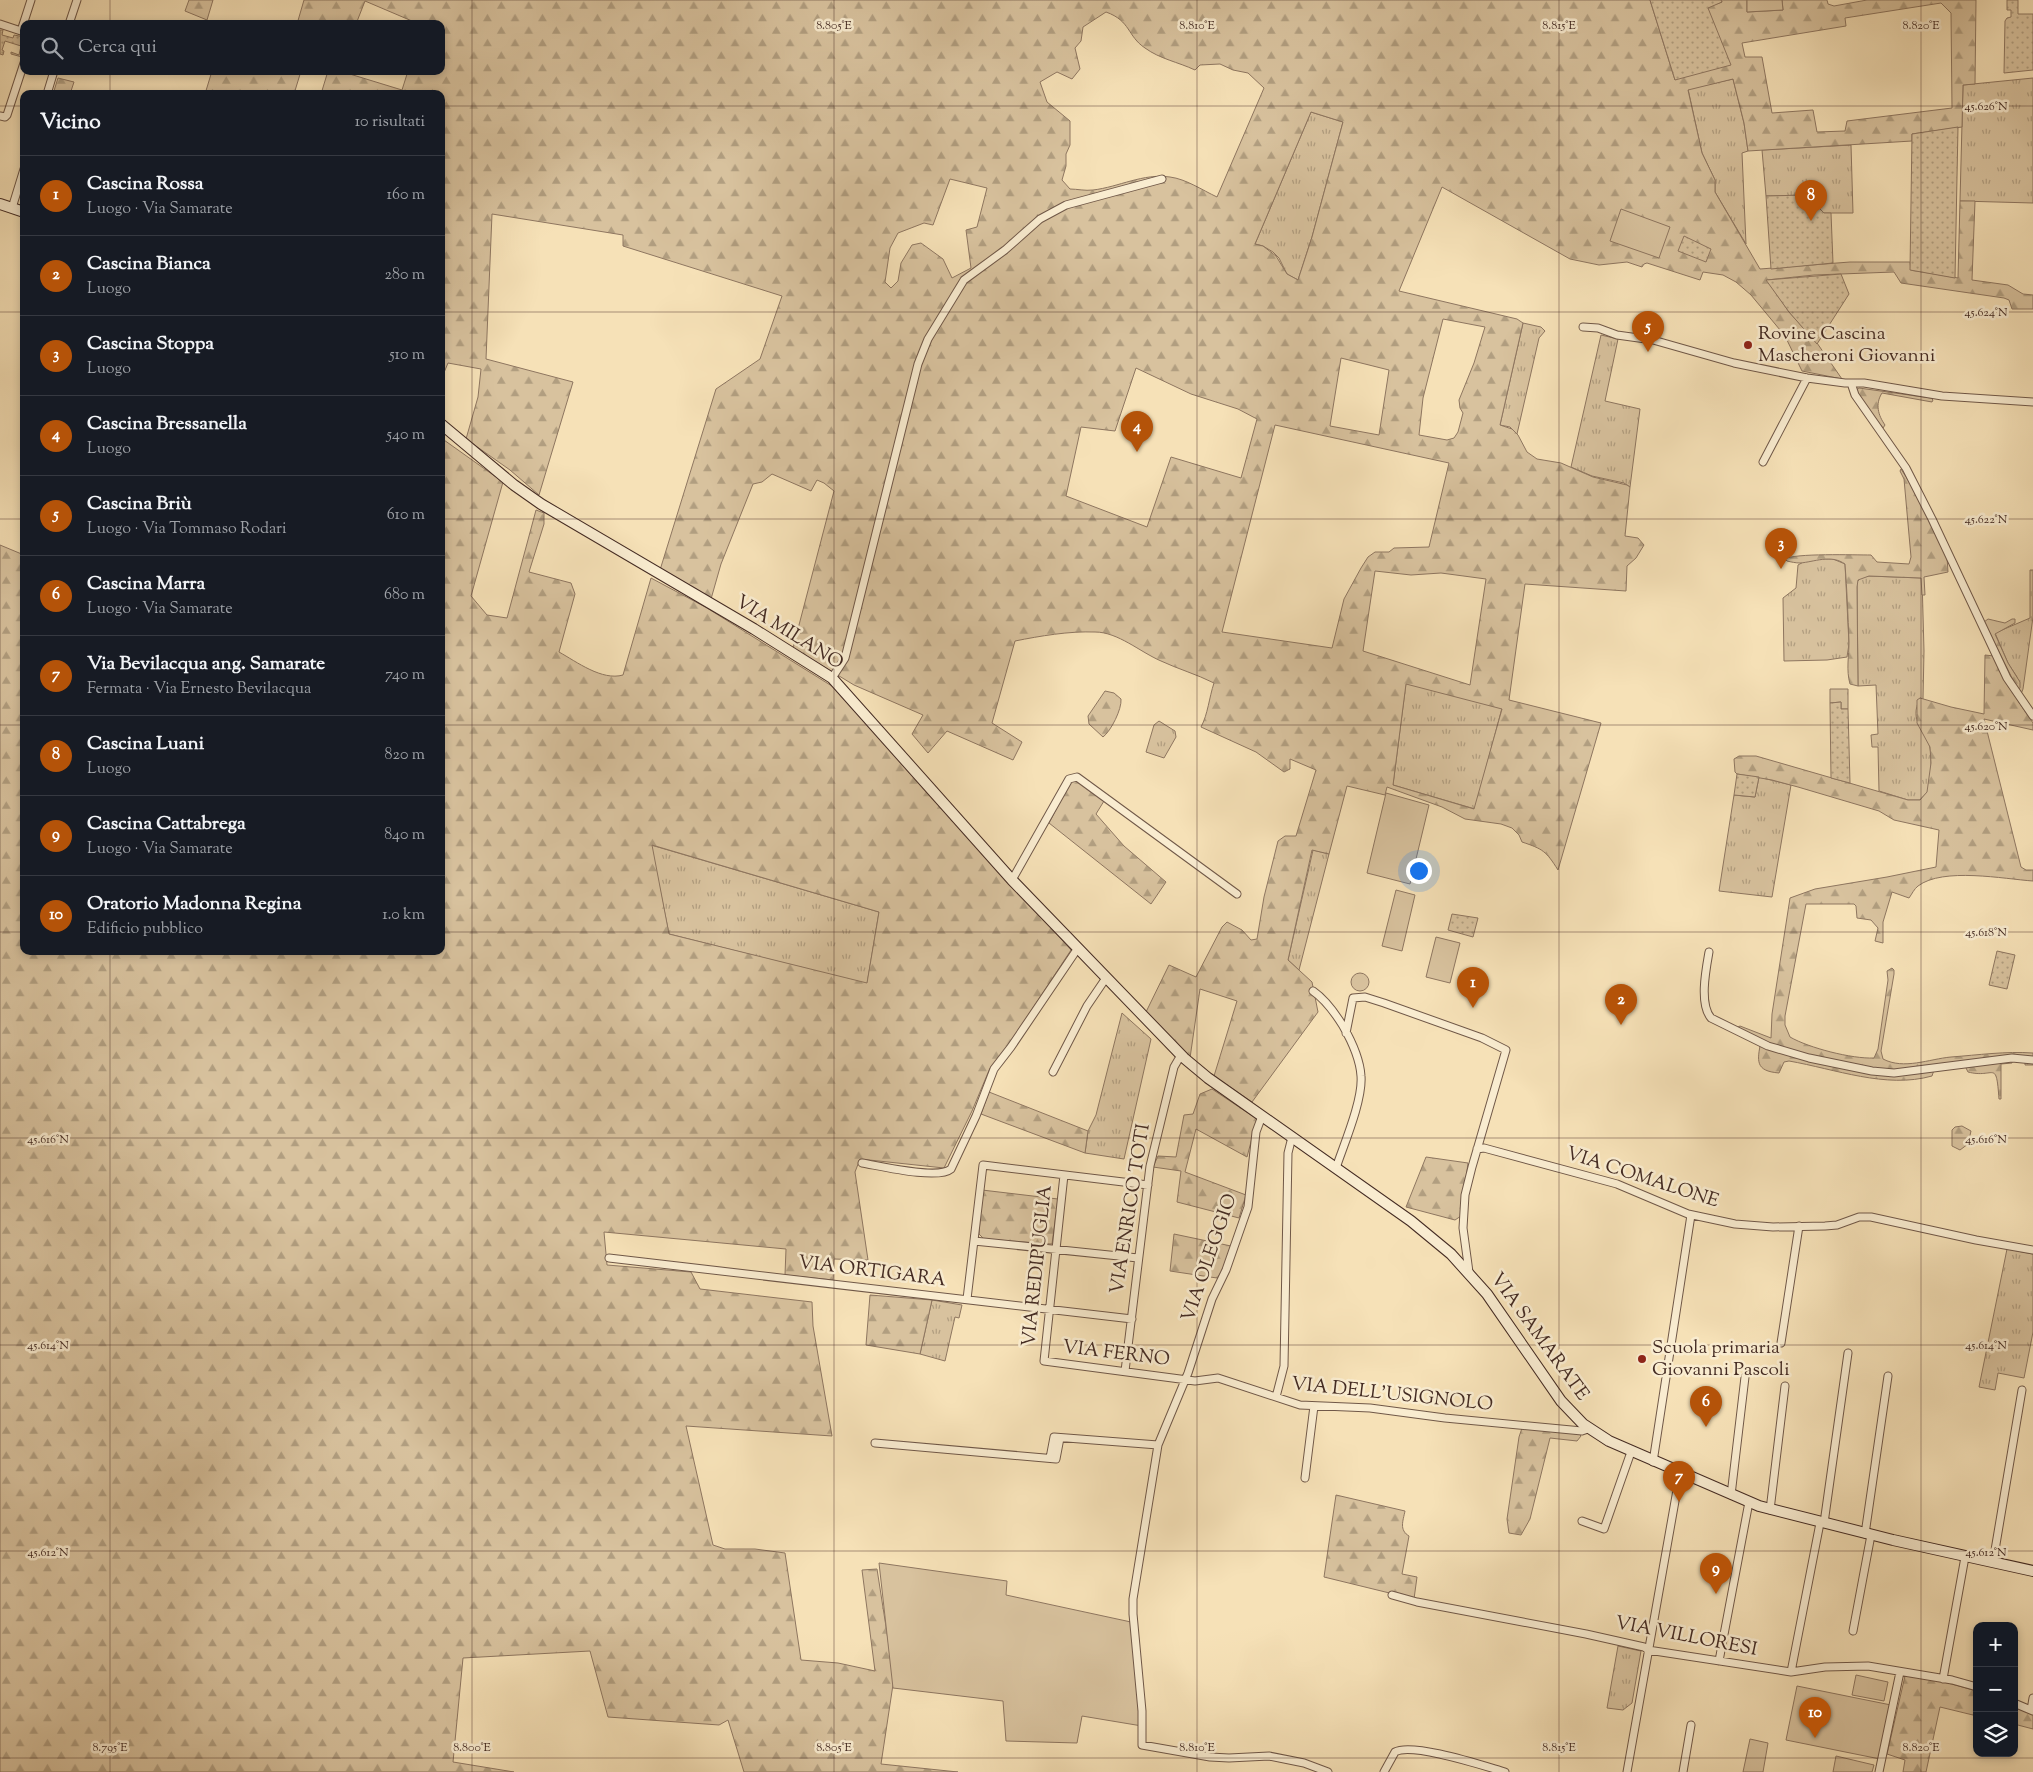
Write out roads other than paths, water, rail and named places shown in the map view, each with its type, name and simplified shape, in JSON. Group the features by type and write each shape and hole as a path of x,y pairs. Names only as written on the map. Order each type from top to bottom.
{"street":[{"path":"26,20 31,0"},
{"path":"70,20 77,0"},
{"path":"0,24 20,30"},
{"path":"0,116 4,117 7,115 20,74"},
{"path":"48,90 53,75"},
{"path":"832,678 845,658 918,364 928,340 964,280 1005,250 1040,219 1066,205 1162,179"},
{"path":"12,208 20,182"},
{"path":"0,204 20,211"},
{"path":"1583,327 1598,328 1617,335 1653,340 1734,363 1806,378 1864,383 1942,396 2033,402"},
{"path":"1763,462 1806,378"},
{"path":"1851,383 1855,396 1906,468 1954,564 2007,678 2033,716"},
{"name":"VIA MILANO","path":"445,427 528,495 601,541 754,629 832,678 1012,880 1191,1065"},
{"path":"1012,880 1069,778 1077,777 1236,894"},
{"path":"862,1163 930,1174 941,1174 950,1169 976,1116 994,1069 1078,948"},
{"path":"1708,952 1705,990 1706,1013 1711,1018 1768,1046 1851,1068 1894,1072 2012,1058 2033,1060"},
{"path":"1053,1072 1087,1006 1106,978"},
{"path":"1314,991 1329,1006 1346,1033 1359,1064 1361,1084 1358,1099 1336,1168"},
{"name":"VIA SAMARATE","path":"1346,1033 1353,998 1358,996 1482,1038 1504,1048 1507,1053 1469,1179 1463,1228 1469,1272"},
{"name":"VIA ENRICO TOTI","path":"1125,1371 1152,1154 1172,1072 1181,1055"},
{"name":"VIA SAMARATE","path":"1191,1065 1425,1232 1469,1272 1491,1300 1561,1401 1588,1429 1608,1442 1770,1510 2033,1571"},
{"name":"VIA OLEGGIO","path":"1184,1379 1188,1373 1212,1299 1226,1270 1248,1207 1254,1148 1258,1124 1262,1116"},
{"path":"1276,1397 1284,1366 1288,1153 1292,1137"},
{"name":"VIA COMALONE","path":"1477,1149 1484,1148 1617,1184 1691,1215 1752,1226 1837,1226 1859,1217 1871,1217 1976,1240 2033,1250"},
{"path":"967,1299 983,1166 1148,1185"},
{"name":"VIA REDIPUGLIA","path":"1044,1361 1048,1309 1064,1175"},
{"path":"1653,1462 1691,1215"},
{"path":"1781,1344 1799,1226"},
{"path":"974,1241 1138,1258"},
{"name":"VIA ORTIGARA","path":"609,1258 1132,1319"},
{"path":"1791,1672 1822,1523 1848,1354"},
{"name":"VIA FERNO","path":"1044,1361 1184,1379"},
{"path":"1853,1631 1868,1534 1888,1376"},
{"path":"1731,1495 1745,1377"},
{"name":"VIA DELL'USIGNOLO","path":"1184,1379 1198,1381 1218,1378 1297,1404 1370,1408 1446,1418 1579,1430 1588,1429"},
{"path":"1184,1379 1158,1445 1134,1598 1134,1622 1142,1711 1142,1745 1210,1757 1269,1756 1304,1763 1328,1772"},
{"path":"1770,1510 1785,1386"},
{"path":"1993,1562 2022,1390"},
{"path":"1305,1478 1314,1406"},
{"path":"875,1443 1050,1458 1056,1458 1060,1438 1158,1445"},
{"path":"1582,1521 1604,1529 1632,1452"},
{"path":"1627,1772 1680,1473"},
{"path":"1719,1661 1749,1502"},
{"path":"1943,1679 1965,1556"},
{"name":"VIA VILLORESI","path":"1392,1595 1417,1602 1586,1634 1648,1650 1791,1672 1861,1666 1943,1679 1973,1686"},
{"path":"1878,1772 1900,1672"},
{"path":"2018,1705 2032,1710 2033,1698"},
{"path":"1683,1772 1691,1725"},
{"path":"1384,1772 1395,1752 1406,1749 1427,1751 1505,1772"}],"place":[{"name":"Cascina Luani","path":"1811,221"},
{"name":"Rovine Cascina Mascheroni Giovanni","path":"1748,345"},
{"name":"Cascina Briù","path":"1648,352"},
{"name":"Cascina Bressanella","path":"1137,452"},
{"name":"Cascina Stoppa","path":"1781,569"},
{"name":"Cascina Rossa","path":"1473,1008"},
{"name":"Cascina Bianca","path":"1621,1025"},
{"name":"Scuola primaria Giovanni Pascoli","path":"1642,1359"},
{"name":"Cascina Marra","path":"1706,1427"},
{"name":"Via Bevilacqua ang. Samarate","path":"1679,1502"},
{"name":"Cascina Cattabrega","path":"1716,1594"},
{"name":"Oratorio Madonna Regina","path":"1815,1738"}]}
